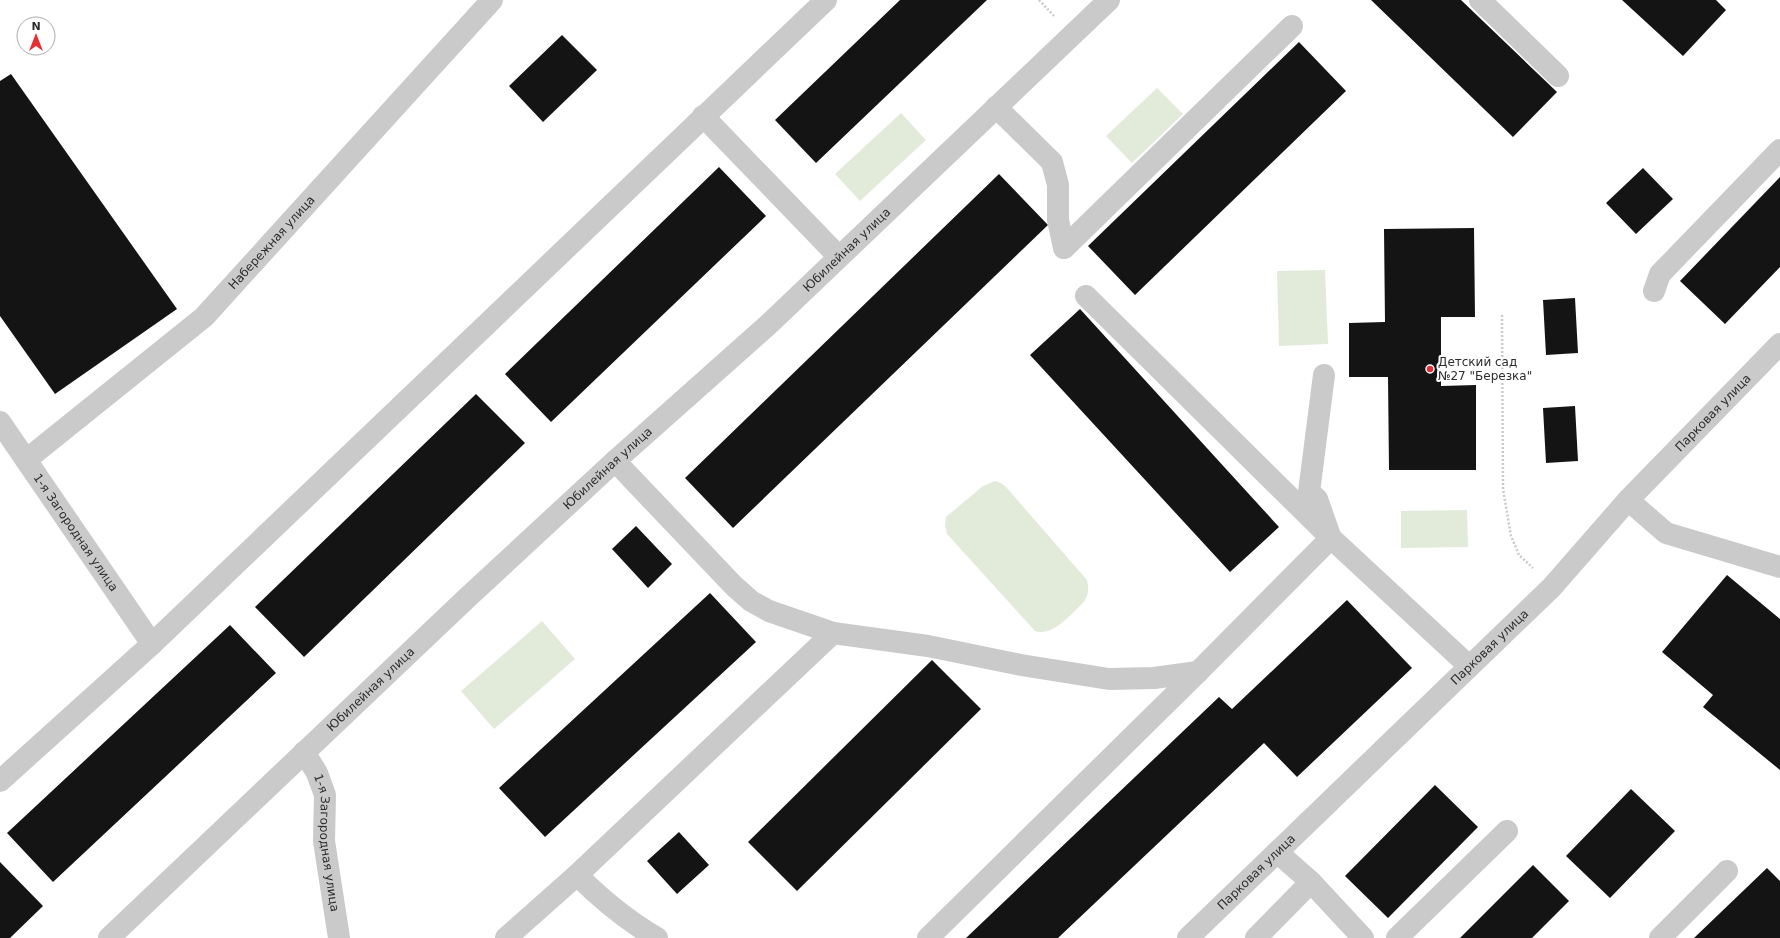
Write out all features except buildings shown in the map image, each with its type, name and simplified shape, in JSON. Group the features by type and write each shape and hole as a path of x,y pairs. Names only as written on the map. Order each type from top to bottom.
{"street":[{"name":"Набережная улица","path":"26,460 204,317 492,0"},
{"path":"0,781 152,644 826,0"},
{"name":"Юбилейная улица","path":"109,938 468,597 615,461 769,324 1109,0"},
{"path":"1480,0 1558,76"},
{"path":"996,107 1052,162 1058,185 1058,220 1064,248 1292,26"},
{"path":"704,116 839,257"},
{"path":"1654,291 1660,274 1780,150"},
{"path":"1086,296 1331,538 1469,666"},
{"name":"Парковая улица","path":"1188,938 1552,587 1628,500 1780,344"},
{"path":"1324,375 1310,492 1317,499 1331,538"},
{"name":"1-я Загородная улица","path":"0,422 152,644"},
{"path":"615,461 734,586 751,601 769,611 833,633 928,646 1021,665 1109,679 1154,678 1198,672"},
{"path":"1628,500 1666,533 1780,567"},
{"path":"928,938 1198,672 1331,538"},
{"path":"506,938 577,875 833,633"},
{"name":"1-я Загородная улица","path":"304,752 317,773 325,795 324,841 339,938"},
{"path":"1397,938 1507,831"},
{"path":"1277,852 1311,882 1363,938"},
{"path":"1660,938 1727,871"},
{"path":"577,875 604,902 636,926 657,938"},
{"path":"1256,938 1311,882"}],"path":[{"path":"1502,315 1503,489 1511,536 1519,555 1552,587"}],"green space":[{"path":"1157,88 1183,114 1132,163 1106,136"},
{"path":"901,113 926,140 860,201 835,174"},
{"path":"1325,270 1328,344 1279,346 1277,271"},
{"path":"995,481 1006,487 1087,580 1088,592 1083,603 1055,628 1048,631 1035,631 947,534 945,526 946,517 983,486"},
{"path":"1467,510 1468,547 1401,548 1401,511"},
{"path":"542,621 575,659 494,729 461,691"}],"place":[{"name":"Детский сад №27 \"Березка\"","path":"1430,369"}]}
